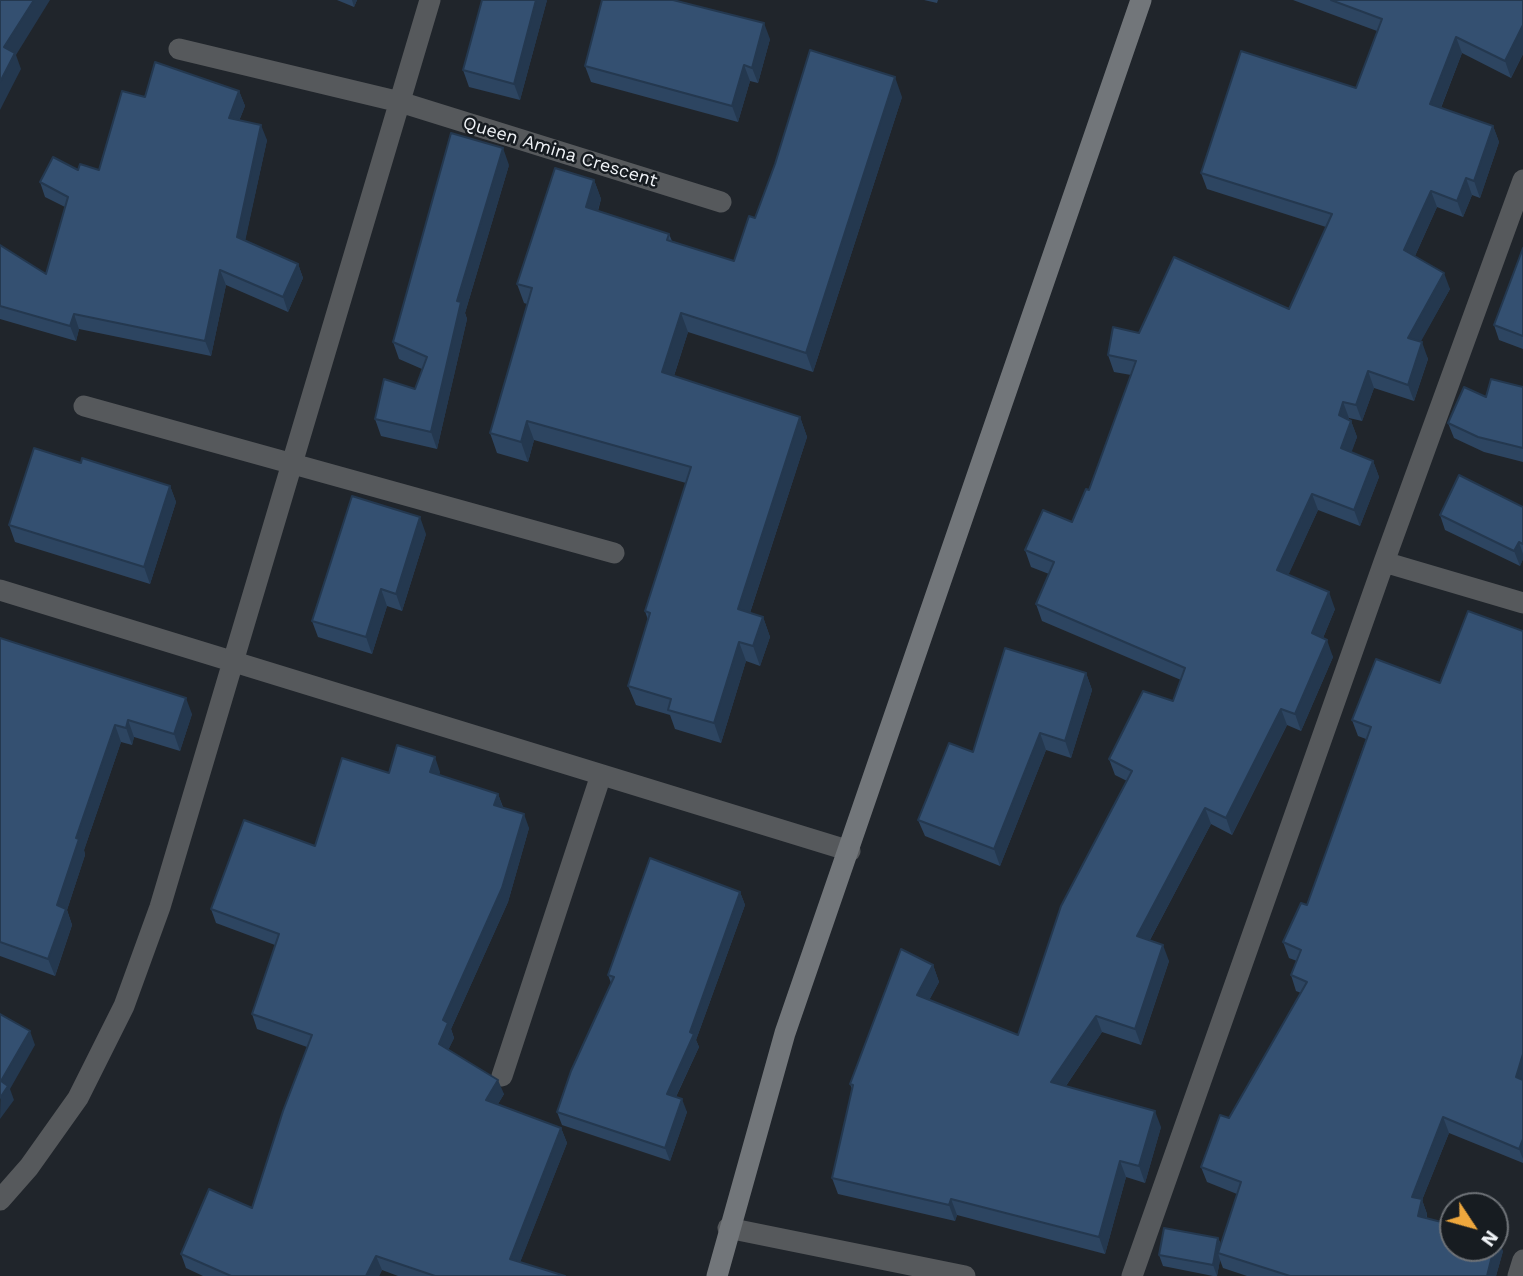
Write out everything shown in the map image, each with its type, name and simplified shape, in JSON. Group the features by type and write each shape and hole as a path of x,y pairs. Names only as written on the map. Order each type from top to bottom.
{"main road":[{"path":"717,1276 782,1041 850,851 1141,0"}],"street":[{"path":"0,1200 29,1167 78,1098 124,1006 160,907 430,0"},
{"name":"Queen Amina Crescent","path":"179,49 400,102 721,202"},
{"path":"1132,1276 1384,562 1523,180"},
{"path":"84,406 614,553"},
{"path":"1384,562 1523,603"},
{"path":"0,590 850,851"},
{"path":"502,1076 601,775"},
{"path":"729,1228 965,1276"},
{"path":"1518,1276 1523,1260"}],"building":[{"path":"0,0 34,0 4,47 15,53 0,82"},
{"path":"482,0 536,0 514,84 463,70"},
{"path":"602,0 673,0 764,23 752,68 744,65 732,106 585,66"},
{"path":"1331,0 1523,0 1523,25 1505,61 1456,37 1430,104 1493,126 1474,181 1466,178 1457,201 1431,191 1404,250 1444,273 1408,338 1422,342 1408,385 1368,371 1356,405 1343,402 1339,415 1351,421 1341,448 1373,461 1354,510 1312,494 1277,570 1329,592 1312,633 1327,640 1295,714 1281,709 1226,818 1205,808 1137,936 1163,945 1135,1029 1096,1016 1051,1082 1155,1111 1139,1166 1120,1161 1099,1237 951,1199 949,1205 832,1178 853,1085 850,1084 901,949 933,965 917,995 1018,1035 1061,906 1132,771 1109,759 1143,691 1173,701 1185,668 1036,604 1054,562 1025,550 1043,510 1072,522 1086,489 1089,490 1136,361 1108,355 1113,327 1139,333 1174,257 1289,309 1332,214 1201,173 1241,51 1356,88 1382,19"},
{"path":"810,50 895,77 806,353 681,313 662,372 800,417 738,609 763,617 753,646 739,642 714,723 668,710 671,699 628,686 650,613 645,611 691,467 527,421 521,442 490,433 532,288 517,284 555,168 594,180 586,207 669,234 667,240 734,261 749,216 755,218 775,164"},
{"path":"155,62 239,91 229,118 261,125 237,237 298,264 283,297 220,270 205,341 74,314 70,326 0,306 0,245 46,274 68,197 40,182 53,157 78,170 80,164 99,170 122,91 145,97"},
{"path":"451,133 503,148 457,301 461,302 431,432 375,419 384,379 415,389 427,357 393,342"},
{"path":"1523,248 1523,336 1494,325"},
{"path":"1491,379 1523,387 1523,448 1478,437 1448,423 1464,387 1486,397"},
{"path":"34,448 81,463 82,458 170,486 144,567 9,525"},
{"path":"1459,475 1523,507 1523,544 1519,542 1514,551 1440,515"},
{"path":"352,496 420,517 396,594 381,589 366,637 312,621"},
{"path":"1468,611 1523,631 1523,1054 1516,1077 1523,1080 1523,1139 1519,1149 1443,1117 1412,1197 1422,1199 1418,1216 1439,1221 1439,1262 1490,1262 1487,1276 1290,1276 1218,1253 1241,1182 1201,1167 1220,1115 1229,1118 1307,982 1291,975 1301,950 1283,942 1301,903 1307,905 1371,727 1352,720 1376,659 1440,683"},
{"path":"0,638 186,698 174,734 128,720 126,728 115,725 76,838 79,839 57,905 66,909 48,959 0,942"},
{"path":"1005,648 1086,673 1065,741 1040,733 994,849 918,820 949,743 973,752"},
{"path":"397,745 435,757 430,772 498,794 494,805 524,814 502,888 443,1020 448,1023 439,1044 498,1080 486,1100 561,1128 510,1259 565,1276 435,1276 376,1256 366,1276 231,1276 181,1254 209,1189 252,1208 283,1111 312,1035 252,1014 279,934 211,909 244,820 315,846 342,758 389,773"},
{"path":"650,858 740,892 690,1032 694,1034 667,1094 682,1099 665,1148 557,1112 571,1071 614,977 608,975"},
{"path":"0,1014 30,1031 1,1081 8,1086 0,1098"},
{"path":"1164,1228 1218,1238 1213,1265 1159,1255"}]}
